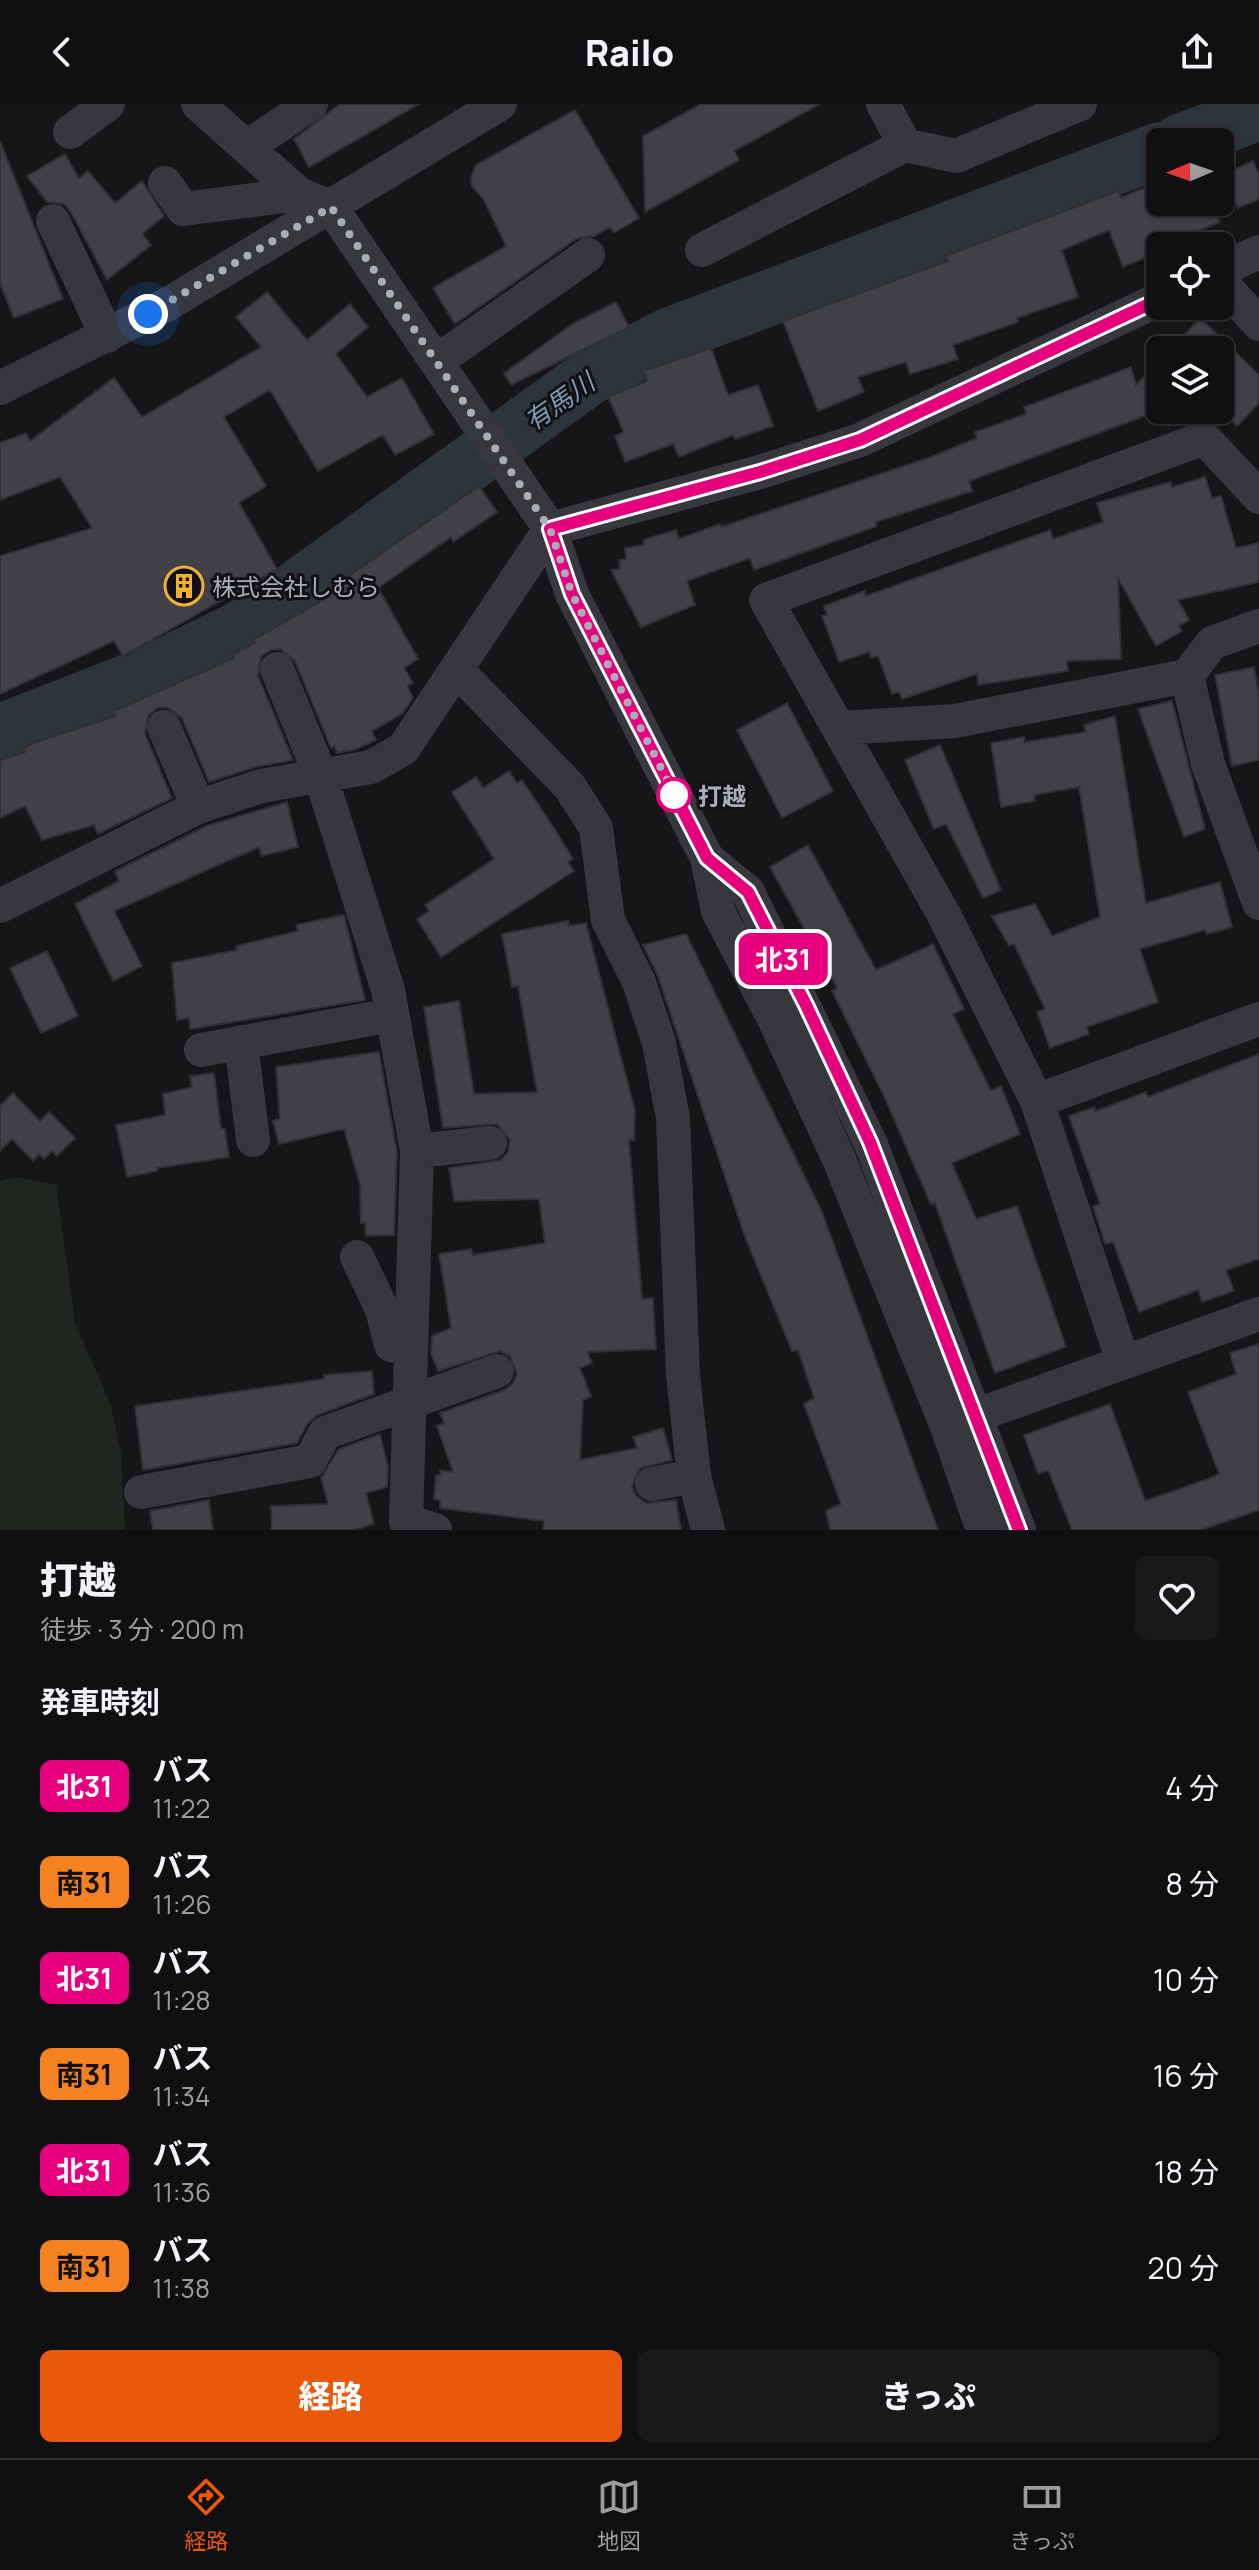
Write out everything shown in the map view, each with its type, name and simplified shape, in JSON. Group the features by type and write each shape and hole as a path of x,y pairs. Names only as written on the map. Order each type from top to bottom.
{"street":[{"path":"70,132 108,104"},
{"path":"198,104 299,194 331,207 550,529 572,594 707,858 718,911 775,1021 962,1421 1019,1530"},
{"path":"247,147 311,104"},
{"path":"0,388 107,336 331,207 500,104"},
{"path":"883,104 905,145"},
{"path":"702,250 905,145 956,156 1080,104"},
{"path":"165,183 183,209 299,194"},
{"path":"53,221 107,336"},
{"path":"1234,264 1259,252"},
{"path":"437,361 588,255"},
{"path":"1234,296 1259,324"},
{"path":"0,906 198,807 261,786 371,767 403,749 550,529 760,472 860,440 1146,306"},
{"path":"1123,1362 1037,1101 944,915 766,600 1204,438 1259,497"},
{"path":"839,728 955,721 1187,676 1212,643 1259,626"},
{"path":"277,669 320,774 388,990 417,1151 409,1402 415,1527"},
{"path":"458,671 570,787 596,828 608,920 639,982 659,1043 673,1118 683,1375 694,1476 708,1530"},
{"path":"1187,676 1208,764 1259,903"},
{"path":"164,727 198,807"},
{"path":"201,1050 392,1015"},
{"path":"1037,1101 1259,1019"},
{"path":"241,1042 253,1140"},
{"path":"417,1151 490,1143"},
{"path":"357,1257 382,1309 391,1345 411,1349"},
{"path":"962,1421 1259,1314"},
{"path":"141,1492 310,1461 325,1433 497,1371"},
{"path":"962,1421 983,1530"},
{"path":"652,1484 694,1476"}],"shaded area":[{"path":"16,1177 56,1185 75,1323 111,1406 121,1455 125,1530 0,1530 0,1181"}],"building":[{"path":"340,104 419,104 309,167 294,139"},
{"path":"701,104 820,104 734,151 739,160 645,212 643,136"},
{"path":"575,110 639,218 614,233 610,227 594,236 576,239 455,324 433,288 506,246 484,200 472,186 471,177 476,165"},
{"path":"0,141 63,299 14,318 0,284"},
{"path":"65,154 79,179 88,171 115,203 142,181 164,216 142,234 151,245 107,280 71,212 64,204 47,202 27,176"},
{"path":"1253,161 1259,175 1259,199 1238,208 1234,198 1234,170"},
{"path":"1146,187 1146,216 1217,216 1220,222 1195,232 1146,232 1146,258 1123,267 1109,230 1062,250 1078,297 953,345 958,359 910,374 906,362 858,377 864,392 818,411 783,321 948,261 945,256 1118,191 1121,198"},
{"path":"267,292 307,340 350,304 368,327 336,354 367,397 402,378 434,434 395,455 383,435 318,471 270,390 224,417 266,486 239,503 277,569 123,656 114,641 0,694 0,556 92,528 60,477 0,500 0,443 26,433 30,441 114,378 142,417 261,347 236,317"},
{"path":"616,302 629,327 511,385 504,373 574,323"},
{"path":"1198,320 1202,320 1219,336 1183,336"},
{"path":"711,348 728,395 758,385 773,426 735,439 733,435 679,457 673,444 625,462 615,436 624,432 608,397 647,381 643,371"},
{"path":"1234,351 1259,375 1259,403 1237,426 1234,423"},
{"path":"1131,367 1136,385 1146,375 1146,415 969,481 972,491 876,522 877,526 754,570 750,558 687,581 695,605 641,627 611,570 620,569 619,560 626,559 625,548 644,545 643,540 676,530 679,539 720,524 721,527 931,457 977,438 975,432 1026,414 1024,407"},
{"path":"1205,477 1212,498 1221,496 1236,548 1259,543 1259,582 1178,600 1189,620 1179,626 1182,631 1156,646 1118,578 1121,659 1067,661 1068,671 978,685 977,674 902,699 899,692 892,694 878,656 871,658 869,652 839,662 822,616 827,615 824,606 864,591 866,596 1050,530 1053,539 1103,522 1097,503 1170,482 1172,487"},
{"path":"479,486 497,512 453,542 451,537 378,588 418,659 404,668 413,683 407,686 413,698 402,714 372,731 376,740 337,753 334,746 331,748 295,661 280,649 270,650 261,657 258,676 293,760 255,767 209,782 182,718 167,707 157,708 148,716 145,734 172,798 98,834 94,825 42,840 25,806 0,818 0,760 25,752 24,747 45,739 116,716 114,711 234,658 232,655 255,643 253,640 323,600 321,595"},
{"path":"1254,667 1259,696 1259,760 1232,766 1215,675"},
{"path":"1172,701 1205,829 1184,837 1138,709"},
{"path":"787,703 833,791 782,818 737,730"},
{"path":"1115,716 1146,903 1220,882 1232,927 1207,934 1205,930 1140,949 1158,1002 1087,1027 1089,1034 1050,1048 1037,1012 1045,1009 1014,944 1009,946 992,916 1035,904 1052,936 1100,917 1079,787 1034,795 1035,801 1001,807 991,743 1024,737 1025,742 1086,732 1084,725"},
{"path":"940,745 1001,890 983,898 946,824 934,829 905,760"},
{"path":"509,771 517,783 522,780 554,828 573,859 568,862 574,871 441,957 417,919 429,911 425,905 494,859 452,792 476,777 483,788"},
{"path":"287,802 298,847 261,856 259,847 114,911 142,966 113,981 75,904 119,881 115,871 206,826"},
{"path":"808,845 876,970 933,944 964,1009 953,1014 991,1091 1001,1086 1020,1134 952,1163 976,1219 1017,1206 1066,1347 995,1373 935,1203 931,1205 884,1096 832,991 837,988 770,867"},
{"path":"344,915 365,1000 190,1029 189,1018 177,1020 172,963 237,950 236,946 298,931 296,925"},
{"path":"568,921 569,926 586,923 635,1111 634,1140 629,1140 642,1299 653,1298 656,1349 588,1352 592,1363 580,1368 591,1396 583,1400 580,1460 637,1448 633,1437 663,1428 672,1460 640,1468 632,1487 636,1496 646,1503 676,1500 681,1530 543,1530 544,1521 440,1508 440,1500 434,1499 436,1475 441,1475 440,1470 453,1472 437,1426 444,1423 440,1413 504,1390 513,1383 517,1374 510,1356 500,1351 438,1371 431,1353 432,1336 451,1328 439,1254 471,1249 473,1255 545,1243 539,1199 454,1201 449,1168 501,1160 508,1152 510,1140 497,1124 443,1128 424,1007 459,1001 474,1094 537,1092 518,986 512,987 502,934"},
{"path":"686,934 822,1212 938,1530 830,1530 826,1511 841,1504 804,1404 814,1398 798,1350 792,1351 745,1237 658,976 643,945"},
{"path":"47,951 78,1016 41,1033 10,968"},
{"path":"379,1052 397,1152 394,1235 366,1236 365,1223 361,1223 360,1184 344,1129 279,1144 273,1121 280,1119 276,1067"},
{"path":"1259,1054 1259,1259 1226,1270 1234,1291 1202,1302 1198,1290 1139,1312 1113,1242 1105,1244 1093,1206 1100,1204 1069,1116 1094,1107 1096,1111 1146,1092 1148,1097"},
{"path":"214,1073 221,1129 225,1129 229,1157 157,1168 157,1171 127,1177 116,1125 165,1115 163,1094 192,1087 190,1076"},
{"path":"13,1093 40,1121 49,1112 75,1138 57,1156 52,1151 44,1159 39,1154 33,1161 12,1139 0,1151 0,1106"},
{"path":"1259,1344 1259,1510 1201,1530 1072,1530 1048,1470 1038,1474 1024,1435 1110,1404 1145,1501 1208,1479 1219,1474 1188,1392 1236,1374 1230,1353"},
{"path":"372,1371 374,1394 317,1415 307,1424 297,1443 143,1470 135,1406 324,1379 324,1375"},
{"path":"380,1434 388,1467 387,1487 366,1493 374,1524 353,1530 272,1530 271,1506 328,1504 321,1478 339,1449"},
{"path":"209,1500 213,1530 153,1530 150,1511"}],"waterway":[{"name":"有馬川","path":"1217,128 1259,112"},
{"name":"有馬川","path":"0,732 146,675 240,629 588,378 668,336 1146,155"}],"bus line":[{"name":"北31","path":"1019,1530 870,1142 806,1005 748,892 707,858 572,594 550,529 760,472 860,440 1146,306"}],"place":[{"name":"株式会社しむら","path":"184,586"},
{"name":"打越","path":"674,795"}],"route":[{"path":"148,314 331,207 550,529 572,594 681,807 674,795"}]}
